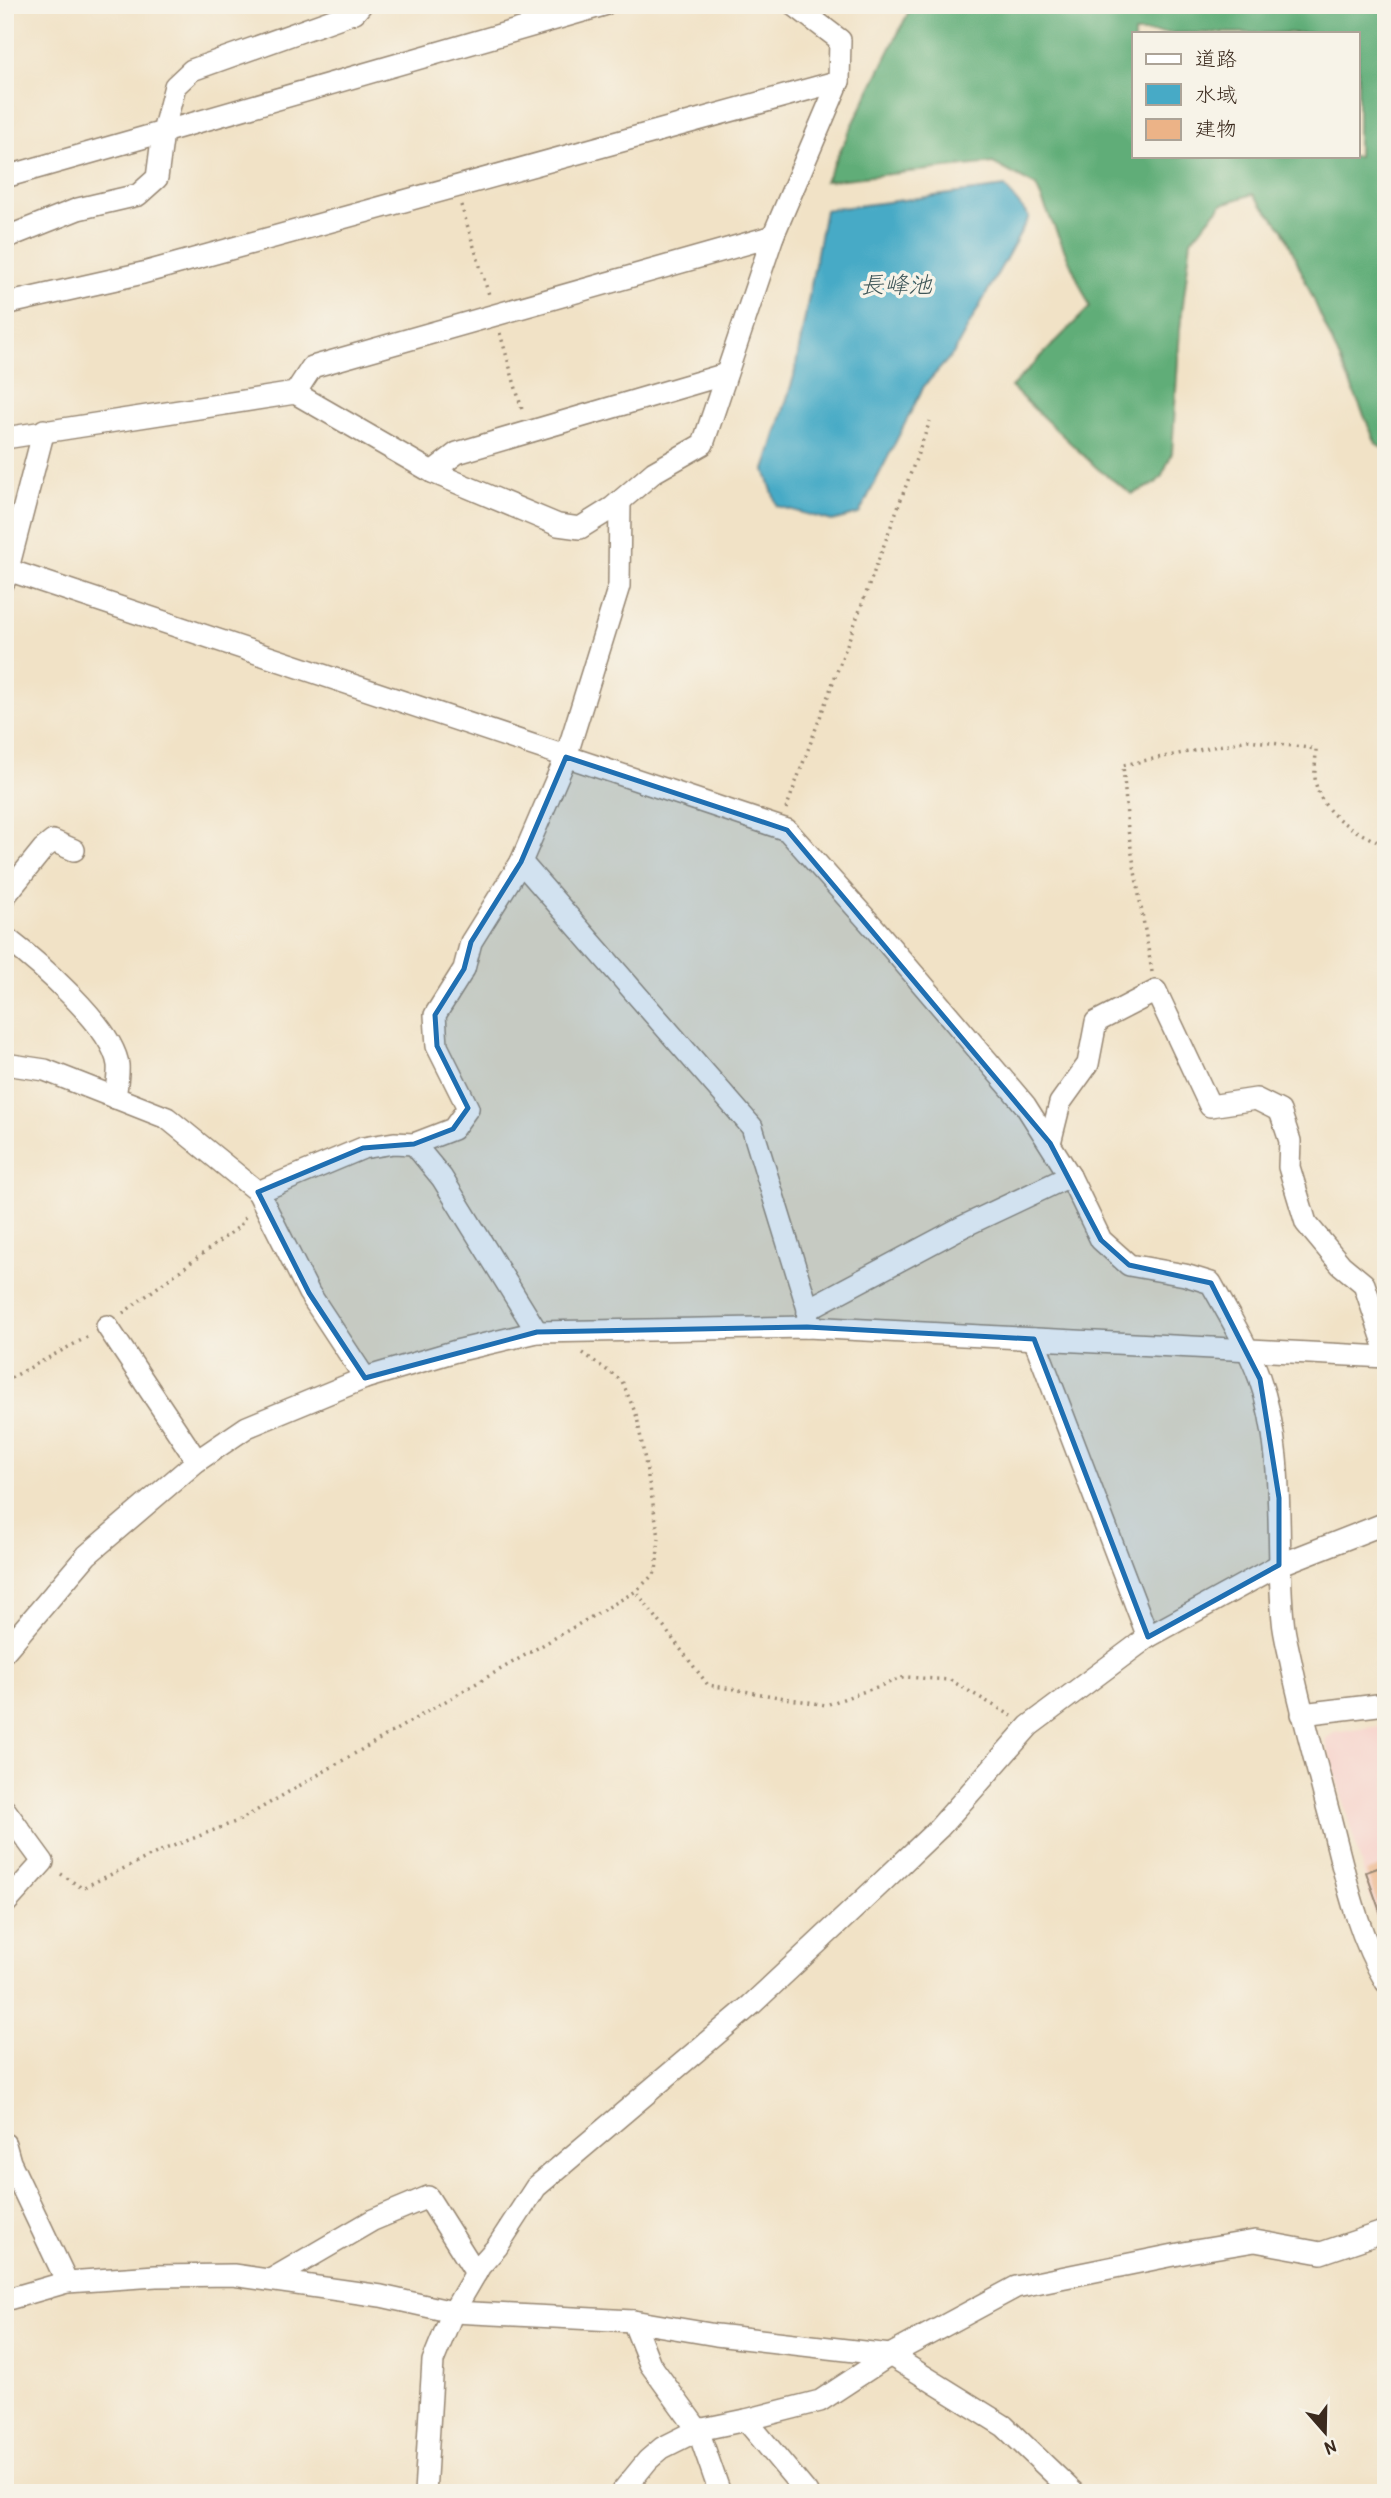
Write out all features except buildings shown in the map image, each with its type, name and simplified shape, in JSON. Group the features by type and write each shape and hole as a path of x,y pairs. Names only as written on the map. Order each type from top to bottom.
{"street":[{"path":"5,238 78,209 138,195 157,178 163,132 175,86 192,70 355,12 361,5"},
{"path":"5,177 604,5"},
{"path":"5,438 295,393 432,472 558,525 580,528 620,502 654,472 703,444 773,236 839,81 840,40 794,5"},
{"path":"5,304 143,273 839,81"},
{"path":"295,393 312,367 773,236"},
{"path":"432,472 457,453 726,374"},
{"path":"44,430 7,575 787,830 1025,1105 1070,1176 1101,1240 1129,1265 1185,1275 1211,1283 1260,1379 1271,1423 1279,1498 1279,1565 1283,1623 1302,1714 1350,1893 1376,1966 1386,1982"},
{"path":"258,1192 363,1148 394,1143 414,1144 453,1129 468,1108 437,1046 435,1015 464,970 471,942 521,862 566,757 619,586 620,502"},
{"path":"5,895 43,849 53,841 74,850"},
{"path":"521,862 752,1126 808,1318"},
{"path":"5,937 40,964 109,1042 118,1065 115,1098"},
{"path":"1050,1143 1060,1103 1088,1064 1096,1021 1156,991 1210,1106 1256,1100 1280,1111 1290,1141 1289,1167 1306,1223 1341,1265 1364,1284 1386,1349"},
{"path":"5,1064 45,1070 167,1118 258,1192 309,1293 365,1378"},
{"path":"414,1144 442,1178 537,1332"},
{"path":"808,1318 962,1227 1070,1176"},
{"path":"5,1651 88,1555 197,1461 247,1427 365,1378 456,1351 537,1332 808,1318 1034,1339 1386,1357"},
{"path":"107,1326 197,1461"},
{"path":"1034,1339 1148,1637"},
{"path":"425,2493 433,2361 453,2312 475,2273 497,2247 536,2187 751,2005 939,1828 1029,1726 1148,1637 1279,1565 1386,1523"},
{"path":"1302,1714 1386,1704"},
{"path":"5,1810 43,1862 5,1904"},
{"path":"5,2144 10,2162 67,2282"},
{"path":"272,2279 373,2220 428,2197 475,2273"},
{"path":"621,2493 648,2460 662,2448 698,2430 820,2400 890,2355 1016,2287 1255,2241 1321,2253 1386,2231"},
{"path":"5,2300 67,2282 195,2274 233,2275 381,2296 453,2312 632,2321 716,2335 890,2355 1004,2426 1074,2493"},
{"path":"632,2321 650,2364 698,2430 720,2493"},
{"path":"746,2420 807,2493"}],"path":[{"path":"456,187 528,432"},
{"path":"780,828 930,421"},
{"path":"1156,991 1128,830 1123,765 1248,740 1316,749 1316,787 1331,813 1355,831 1386,846"},
{"path":"5,1381 107,1326 240,1226 258,1192"},
{"path":"43,1862 82,1888 163,1850 240,1820 636,1591 656,1572 659,1537 637,1417 622,1381 560,1332"},
{"path":"636,1591 708,1685 827,1704 905,1677 950,1680 1029,1726"}],"highlighted area":[{"path":"566,757 787,830 1050,1143 1101,1240 1129,1265 1211,1283 1260,1379 1279,1498 1279,1565 1148,1637 1034,1339 807,1327 537,1332 365,1378 309,1293 258,1192 363,1148 414,1144 453,1129 468,1108 437,1046 435,1015 464,969 471,942 521,862"}],"shaded area":[{"path":"1386,1725 1386,1951 1325,1739 1334,1733"}],"green space":[{"path":"912,5 1386,5 1386,451 1376,443 1283,229 1253,194 1222,204 1191,240 1180,329 1172,453 1162,476 1155,484 1132,494 1098,469 1011,387 1090,307 1036,186 993,163 825,181"}],"water":[{"name":"長峰池","path":"1005,187 1029,217 953,354 924,386 859,514 832,521 777,506 765,470 794,376 825,210"}]}
